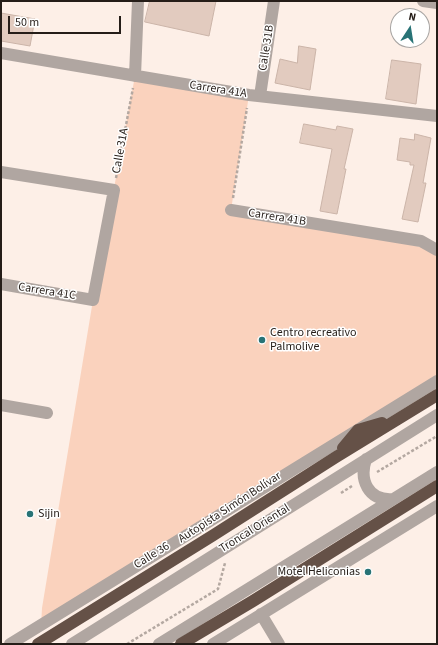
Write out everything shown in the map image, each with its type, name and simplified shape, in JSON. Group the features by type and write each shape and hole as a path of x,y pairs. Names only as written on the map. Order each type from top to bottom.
{"highway":[{"name":"Autopista Simón Bolívar","path":"38,644 206,541 336,457 437,395"},
{"path":"336,457 358,430 397,419"},
{"path":"181,644 253,601 437,486"}],"street":[{"path":"135,76 138,1"},
{"name":"Calle 31B","path":"254,95 274,1"},
{"path":"423,1 437,3"},
{"name":"Carrera 41A","path":"1,53 254,95 437,116"},
{"path":"1,172 114,190"},
{"name":"Calle 31A","path":"93,300 114,190"},
{"name":"Carrera 41B","path":"231,210 421,241 437,250"},
{"name":"Carrera 41C","path":"1,284 93,300"},
{"name":"Calle 36","path":"10,644 437,381"},
{"path":"1,405 47,413"},
{"name":"Troncal Oriental","path":"72,644 437,415"},
{"path":"366,459 364,467 364,480 368,488 374,494 382,498 393,499"},
{"path":"159,644 437,472"},
{"path":"213,644 437,506"},
{"path":"261,614 279,644"}],"path":[{"name":"Calle 31A","path":"114,190 135,76"},
{"name":"Carrera 41B","path":"231,210 254,95"},
{"path":"336,496 437,436"},
{"path":"127,644 218,590 226,559"}],"shaded area":[{"name":"Centro recreativo Palmolive","path":"135,76 249,95 231,210 437,250 437,381 41,626 42,608 93,300"}],"building":[{"path":"150,1 216,1 209,36 145,22"},
{"path":"1,13 35,19 30,46 1,41"},
{"path":"299,46 316,49 310,90 275,83 280,59 297,63"},
{"path":"392,60 421,64 416,104 386,99"},
{"path":"304,124 336,130 337,126 353,129 344,169 346,169 337,214 320,211 332,149 300,143"},
{"path":"415,134 431,138 423,183 426,183 418,222 402,219 414,165 410,165 410,162 397,160 400,138 414,140"}],"place":[{"name":"Centro recreativo Palmolive","path":"262,340"},
{"name":"Sijin","path":"30,514"},
{"name":"Motel Heliconias","path":"368,572"}]}
